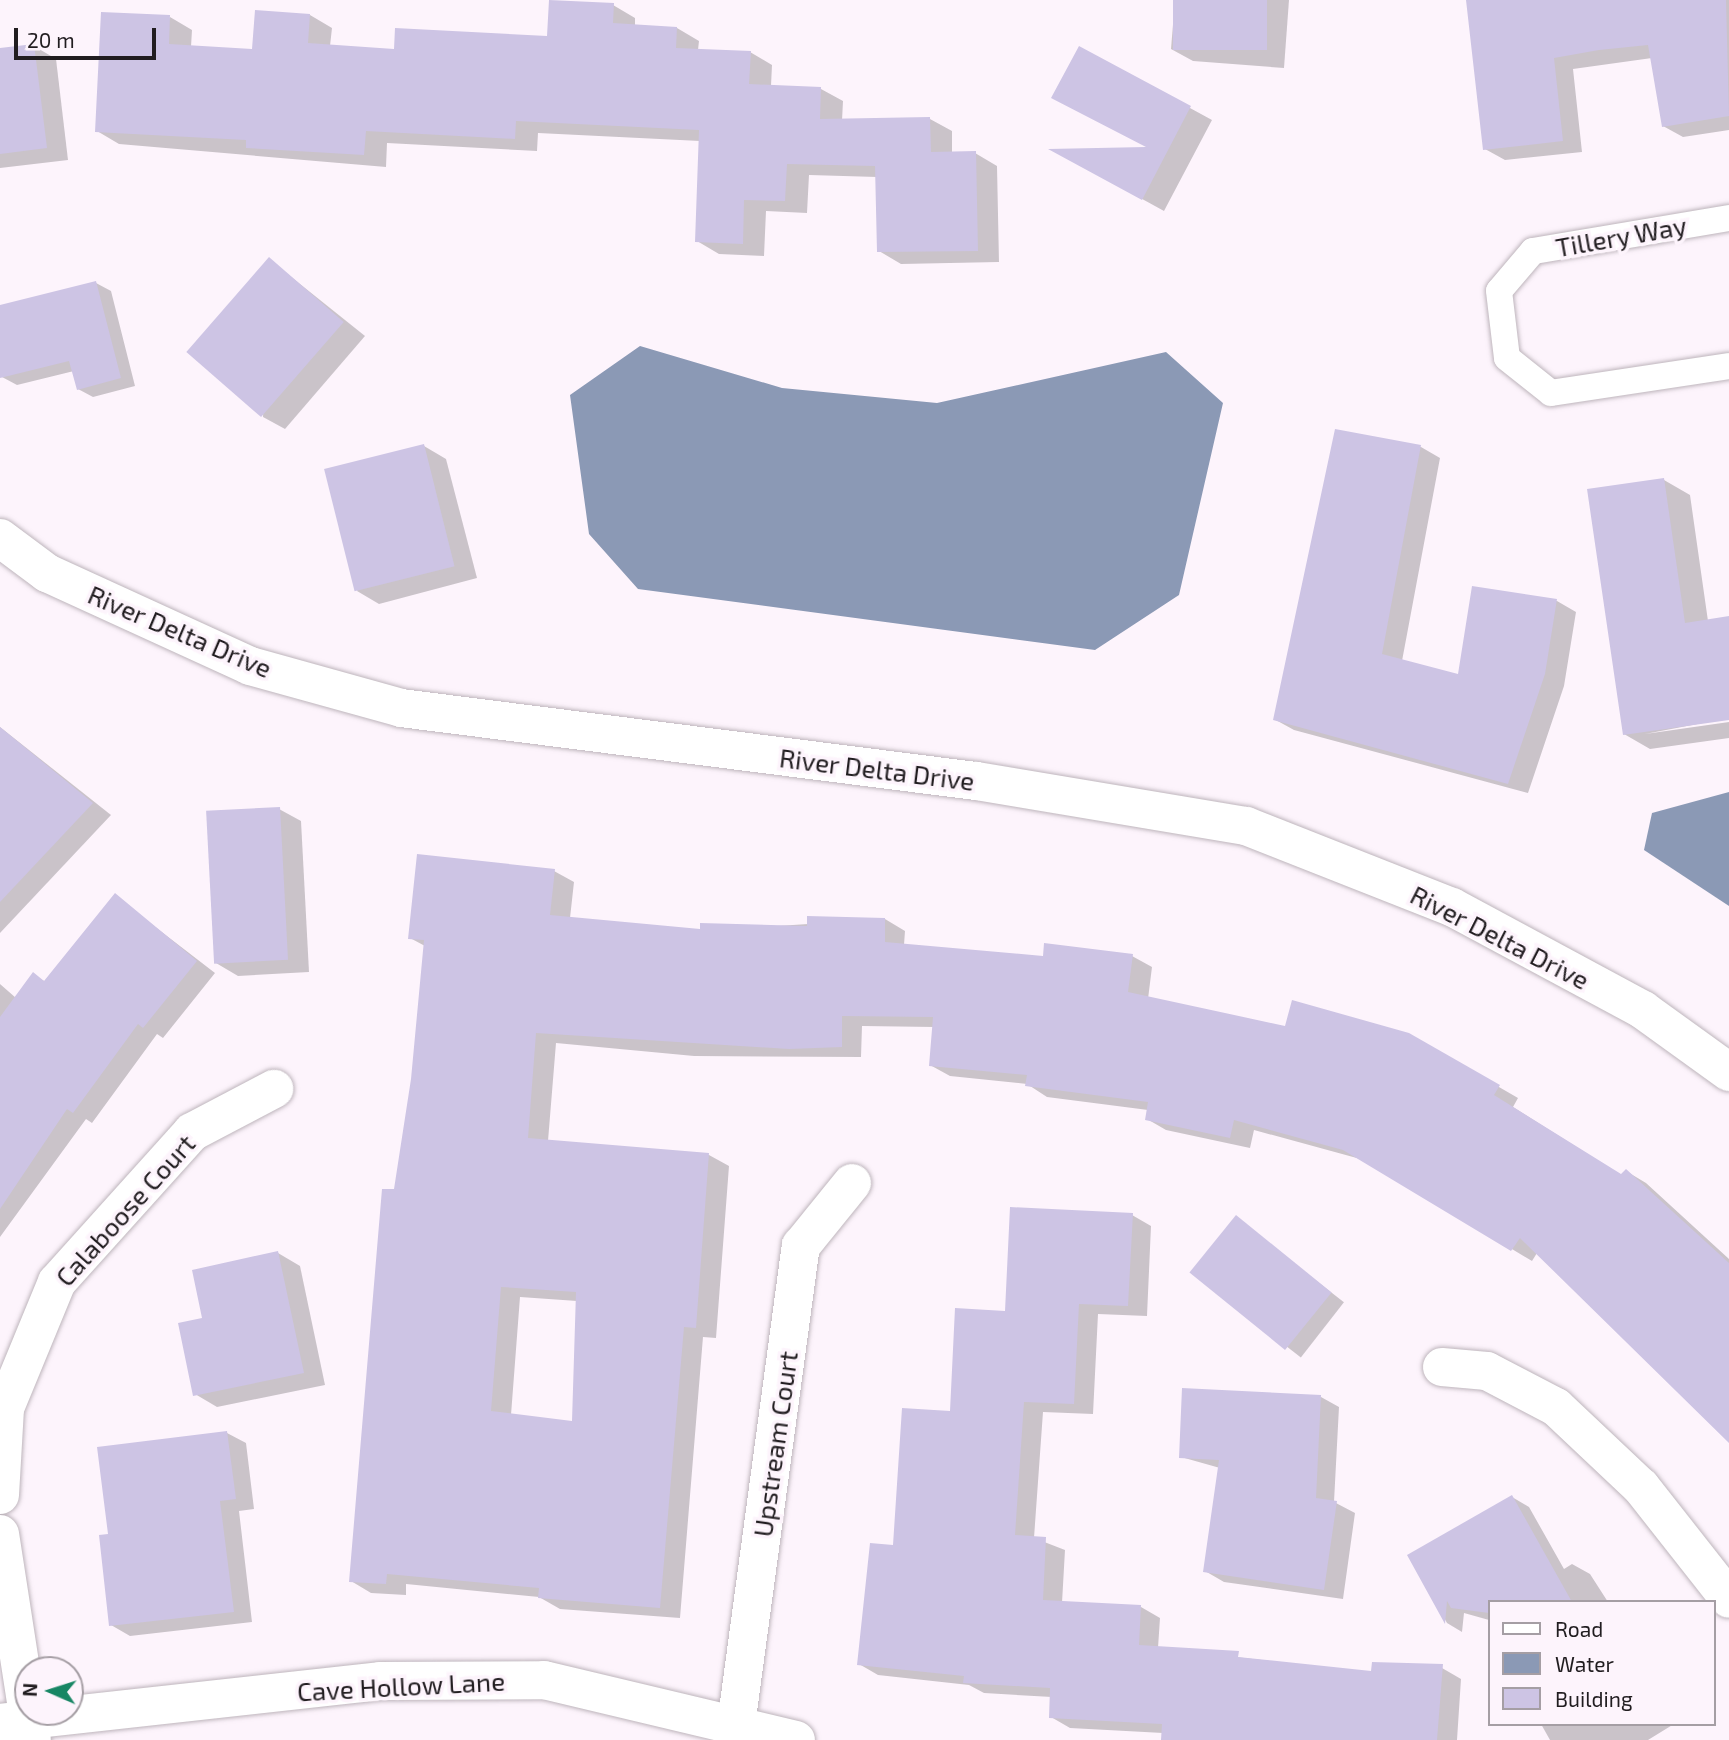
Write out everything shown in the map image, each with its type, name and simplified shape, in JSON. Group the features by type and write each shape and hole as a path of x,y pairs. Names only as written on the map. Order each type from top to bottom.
{"street":[{"name":"River Delta Drive","path":"0,538 47,573 250,666 401,708 976,781 1247,826 1452,907 1643,1010 1729,1072"},
{"name":"Calaboose Court","path":"0,1495 5,1408 57,1282 192,1132 274,1088"},
{"name":"Upstream Court","path":"736,1731 801,1246 852,1184"},
{"path":"1442,1367 1487,1371 1556,1407 1641,1487 1729,1599"},
{"path":"0,1534 20,1727"},
{"name":"Cave Hollow Lane","path":"20,1727 380,1681 544,1680 736,1731 796,1740"}],"lane":[{"name":"Tillery Way","path":"1729,221 1533,251 1499,290 1507,358 1551,393 1729,366"}],"water":[{"path":"640,346 782,388 937,403 1166,352 1223,403 1179,595 1095,650 638,589 589,534 570,395"},
{"path":"1729,792 1729,906 1644,850 1652,813"}],"building":[{"path":"549,0 614,3 613,23 677,27 676,48 751,51 749,84 821,87 820,119 930,117 931,152 976,151 978,251 877,252 875,166 787,164 785,201 744,200 743,244 695,242 699,130 516,121 515,139 366,131 364,155 246,148 246,140 95,132 101,12 170,15 169,44 252,49 255,10 310,14 308,43 394,49 395,28 547,36"},
{"path":"1173,0 1267,0 1267,50 1173,50"},
{"path":"1466,0 1726,0 1729,116 1662,127 1648,45 1599,50 1554,58 1563,141 1483,150"},
{"path":"34,44 47,148 0,154 0,48"},
{"path":"1079,46 1191,106 1142,200 1048,149 1146,147 1051,98"},
{"path":"269,257 344,322 261,417 186,352"},
{"path":"96,281 121,378 77,390 69,361 0,378 0,305"},
{"path":"1335,429 1421,445 1382,654 1458,674 1472,586 1557,599 1545,674 1508,784 1273,720"},
{"path":"424,444 454,566 355,591 324,469"},
{"path":"1664,478 1685,623 1729,616 1729,720 1623,735 1587,489"},
{"path":"0,727 93,803 0,902"},
{"path":"280,807 288,960 214,964 206,811"},
{"path":"417,854 555,869 550,915 700,929 700,923 807,926 807,916 885,918 885,942 1043,956 1044,943 1133,954 1128,992 1285,1026 1292,1000 1409,1033 1500,1085 1494,1095 1621,1174 1626,1169 1729,1263 1729,1443 1520,1238 1511,1251 1343,1150 1234,1120 1230,1138 1145,1120 1148,1102 1025,1086 1027,1075 929,1066 933,1017 842,1016 842,1047 789,1049 536,1033 528,1138 709,1153 696,1328 684,1327 660,1608 538,1598 539,1588 387,1574 386,1584 349,1582 382,1189 394,1189 411,1079 424,940 408,939","holes":["501,1287 576,1292 572,1421 491,1411"]},
{"path":"115,893 197,961 143,1028 138,1024 73,1113 67,1109 0,1209 0,1017 33,972 44,981"},
{"path":"1010,1207 1133,1213 1128,1306 1079,1304 1074,1404 1024,1402 1015,1535 1046,1537 1043,1600 1141,1605 1139,1645 1239,1651 1238,1657 1371,1671 1372,1662 1443,1664 1437,1740 1161,1740 1162,1724 1049,1718 1050,1688 963,1683 964,1676 857,1665 870,1543 893,1545 902,1408 950,1411 955,1308 1005,1311"},
{"path":"1236,1215 1332,1292 1285,1350 1189,1273"},
{"path":"278,1251 304,1373 193,1396 178,1323 202,1318 192,1270"},
{"path":"1182,1388 1321,1395 1316,1498 1337,1501 1324,1590 1203,1572 1219,1460 1179,1458"},
{"path":"227,1431 236,1499 220,1501 234,1612 109,1626 99,1535 108,1534 97,1447"},
{"path":"1512,1495 1571,1600 1488,1600 1488,1613 1451,1608 1447,1601 1445,1624 1407,1555"}]}
